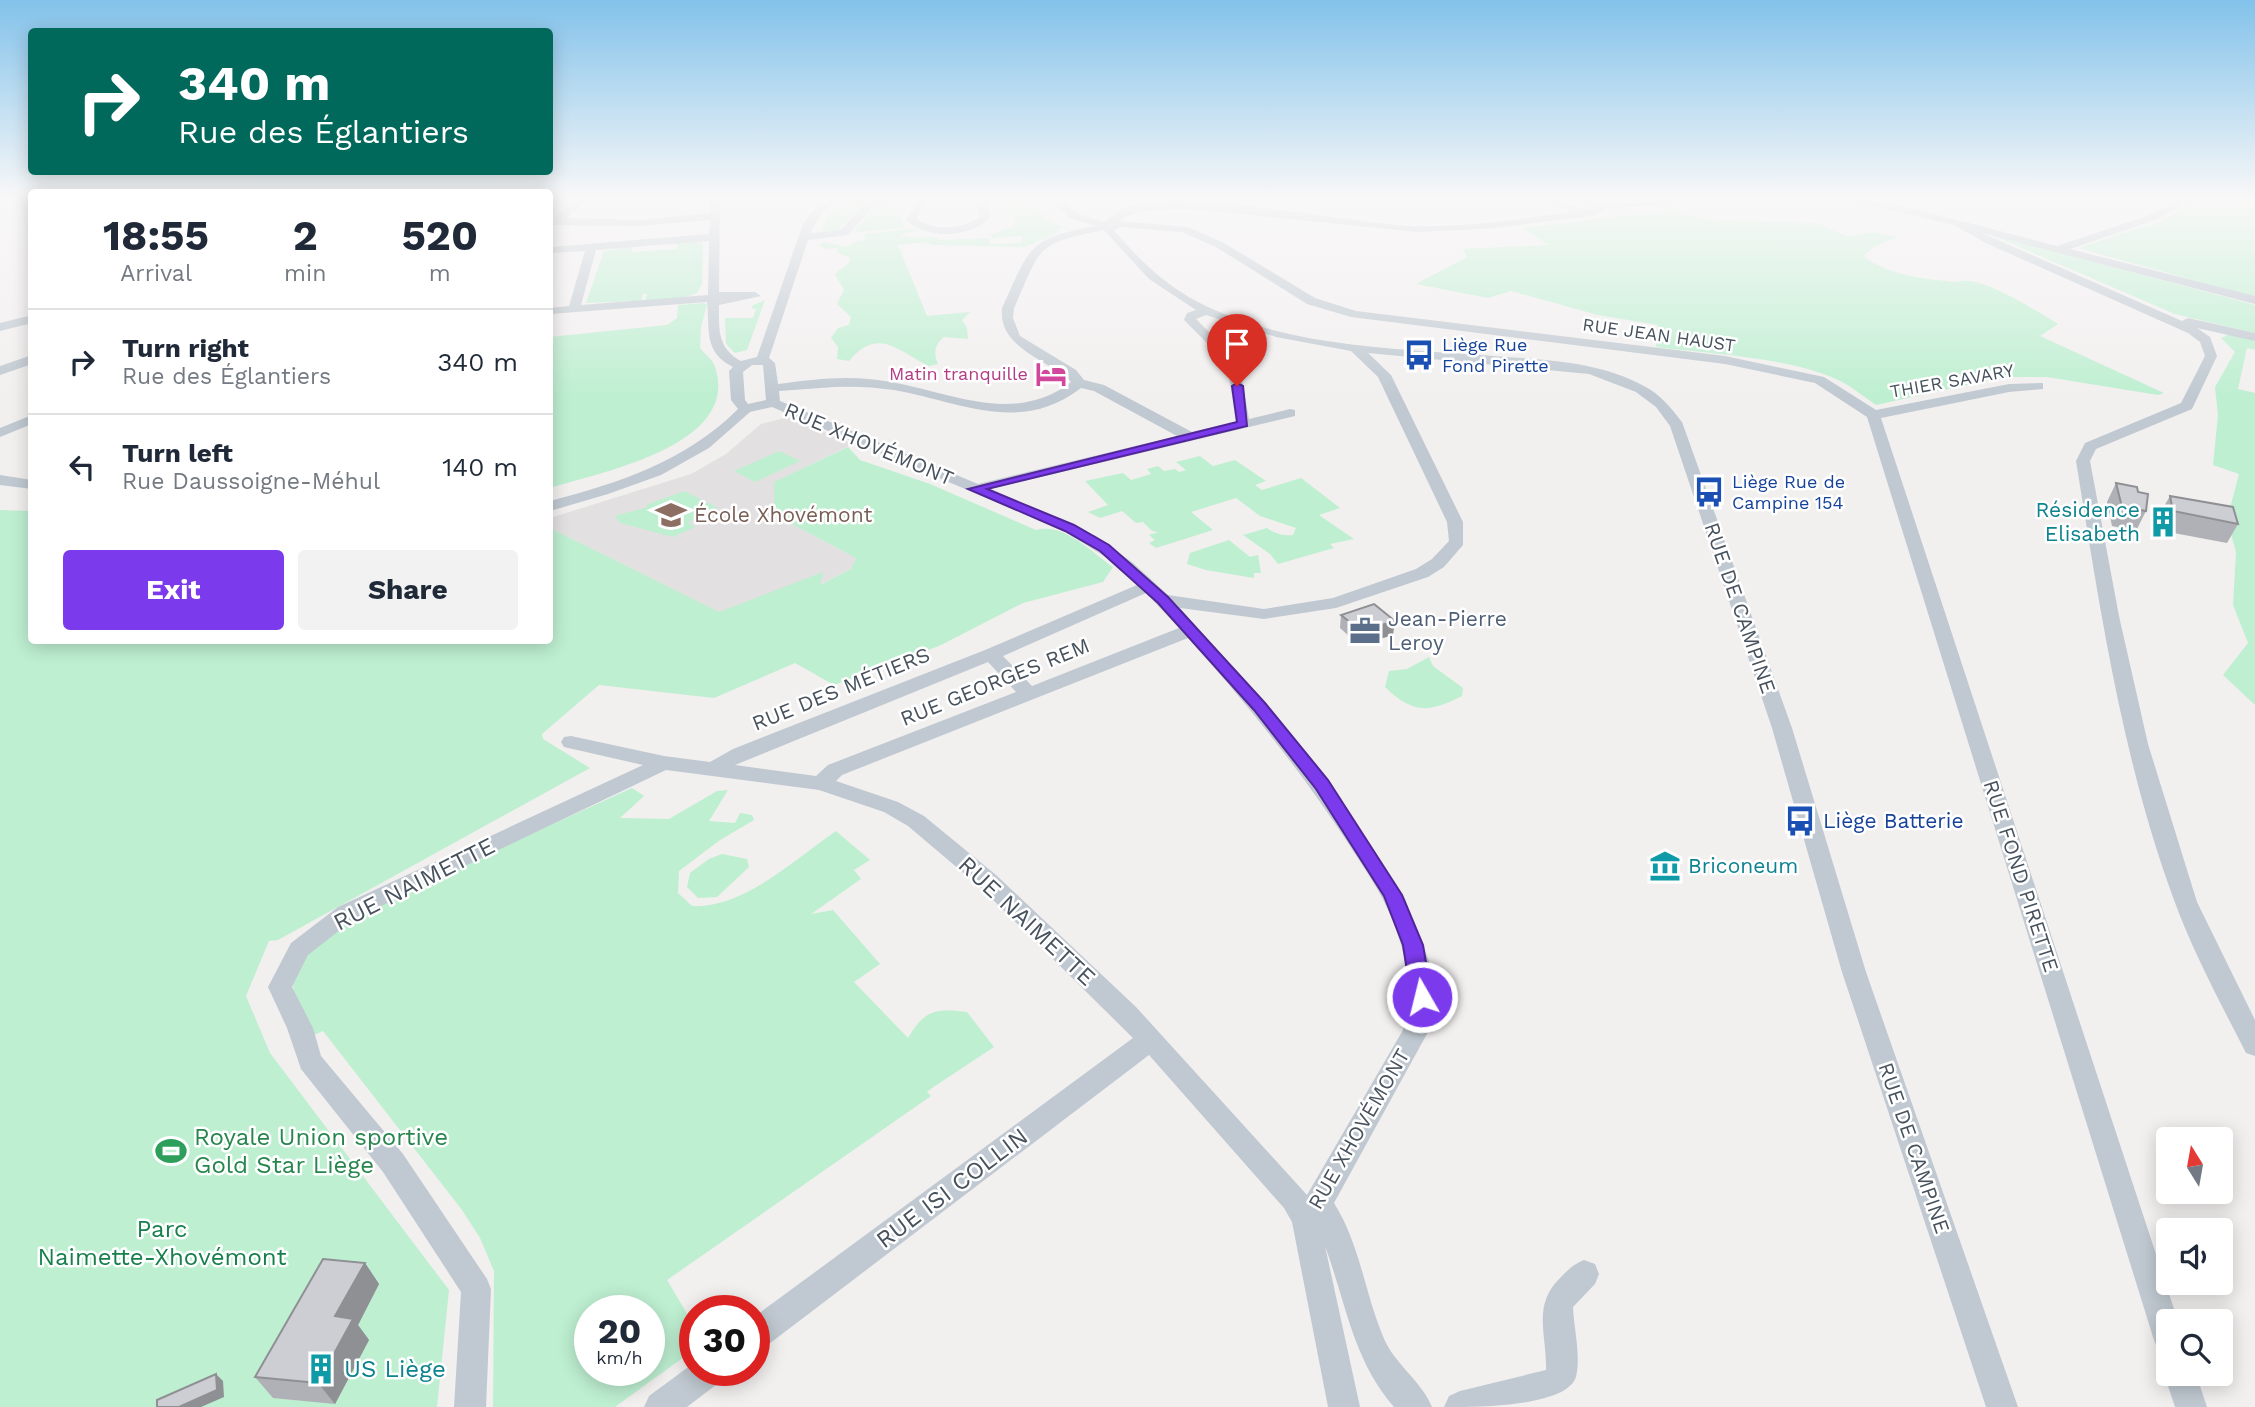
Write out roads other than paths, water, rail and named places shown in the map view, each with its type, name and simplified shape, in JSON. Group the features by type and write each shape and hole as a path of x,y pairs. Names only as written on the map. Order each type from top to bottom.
{"street":[{"path":"574,309 586,266"},
{"path":"714,266 713,335 717,348 728,360 740,365 762,360 769,363 774,395"},
{"path":"762,360 794,266"},
{"path":"1028,266 1007,312 1009,326 1015,338 1071,373 1079,383 1099,388 1190,437"},
{"name":"RUE DE CAMPINE","path":"1140,266 1173,293 1206,311 1280,335 1355,348 1568,367 1604,375 1653,397 1668,410 1677,425 1782,728 1854,972 2001,1407"},
{"name":"RUE JEAN HAUST","path":"1253,266 1322,306 1355,314 1725,360 1811,378 1837,389 1873,415"},
{"path":"2046,266 2166,318 2206,340 2211,356 2201,382 2187,406 2090,446 2083,461 2084,481 2136,731 2162,830 2186,902 2255,1046"},
{"path":"2124,266 2255,300"},
{"path":"760,296 784,295"},
{"path":"553,311 713,299"},
{"path":"1206,311 1191,316 1190,320 1233,362 1243,424"},
{"path":"2166,318 2255,337"},
{"path":"0,327 28,320"},
{"path":"1426,354 1429,324"},
{"path":"1156,593 1264,614 1336,603 1422,573 1457,542 1455,522 1399,400 1384,375 1355,348"},
{"path":"0,371 28,360"},
{"path":"740,365 736,372 738,400 745,409"},
{"path":"553,505 646,476 709,442 745,409 774,395 870,383 916,390 985,407 1012,409 1055,401 1079,383"},
{"name":"THIER SAVARY","path":"1873,415 2009,388 2038,386"},
{"name":"RUE XHOVÉMONT","path":"774,395 974,489 1077,532 1104,548 1156,593 1191,630 1260,707 1322,785 1392,895 1413,945 1422,1013 1415,1032 1312,1211"},
{"path":"974,489 1290,413"},
{"name":"RUE FOND PIRETTE","path":"1873,415 2159,1309"},
{"path":"0,446 5,431 28,421"},
{"path":"2,477 28,484"},
{"name":"RUE DES MÉTIERS","path":"711,770 740,754 991,654 1156,593"},
{"name":"RUE GEORGES REM","path":"821,783 835,770 1191,630"},
{"path":"991,654 1028,693"},
{"name":"RUE NAIMETTE","path":"571,742 664,763 821,783 891,807 916,821 988,881 1150,1040 1294,1199 1335,1227 1374,1351 1399,1389 1416,1407"},
{"name":"RUE NAIMETTE","path":"470,1407 476,1289 393,1163 310,1061 300,1028 280,987 299,949 345,913 664,763"},
{"name":"RUE ISI COLLIN","path":"770,1324 1150,1040"},
{"path":"1312,1211 1320,1300 1344,1407"},
{"path":"1460,1407 1548,1388 1560,1379 1564,1350 1557,1307 1559,1300 1584,1274"},
{"path":"660,1407 688,1386"},
{"path":"2184,1386 2190,1407"}],"place":[{"name":"Liège Rue Fond Pirette","path":"1419,355"},
{"name":"Matin tranquille","path":"1051,374"},
{"name":"Liège Rue de Campine 154","path":"1709,492"},
{"name":"École Xhovémont","path":"671,515"},
{"name":"Résidence Elisabeth","path":"2163,522"},
{"name":"Jean-Pierre Leroy","path":"1365,631"},
{"name":"Liège Batterie","path":"1800,821"},
{"name":"Briconeum","path":"1665,866"},
{"name":"Royale Union sportive Gold Star Liège","path":"171,1151"},
{"name":"US Liège","path":"321,1369"}],"park label":[{"name":"Parc Naimette-Xhovémont","path":"162,1243"}]}
